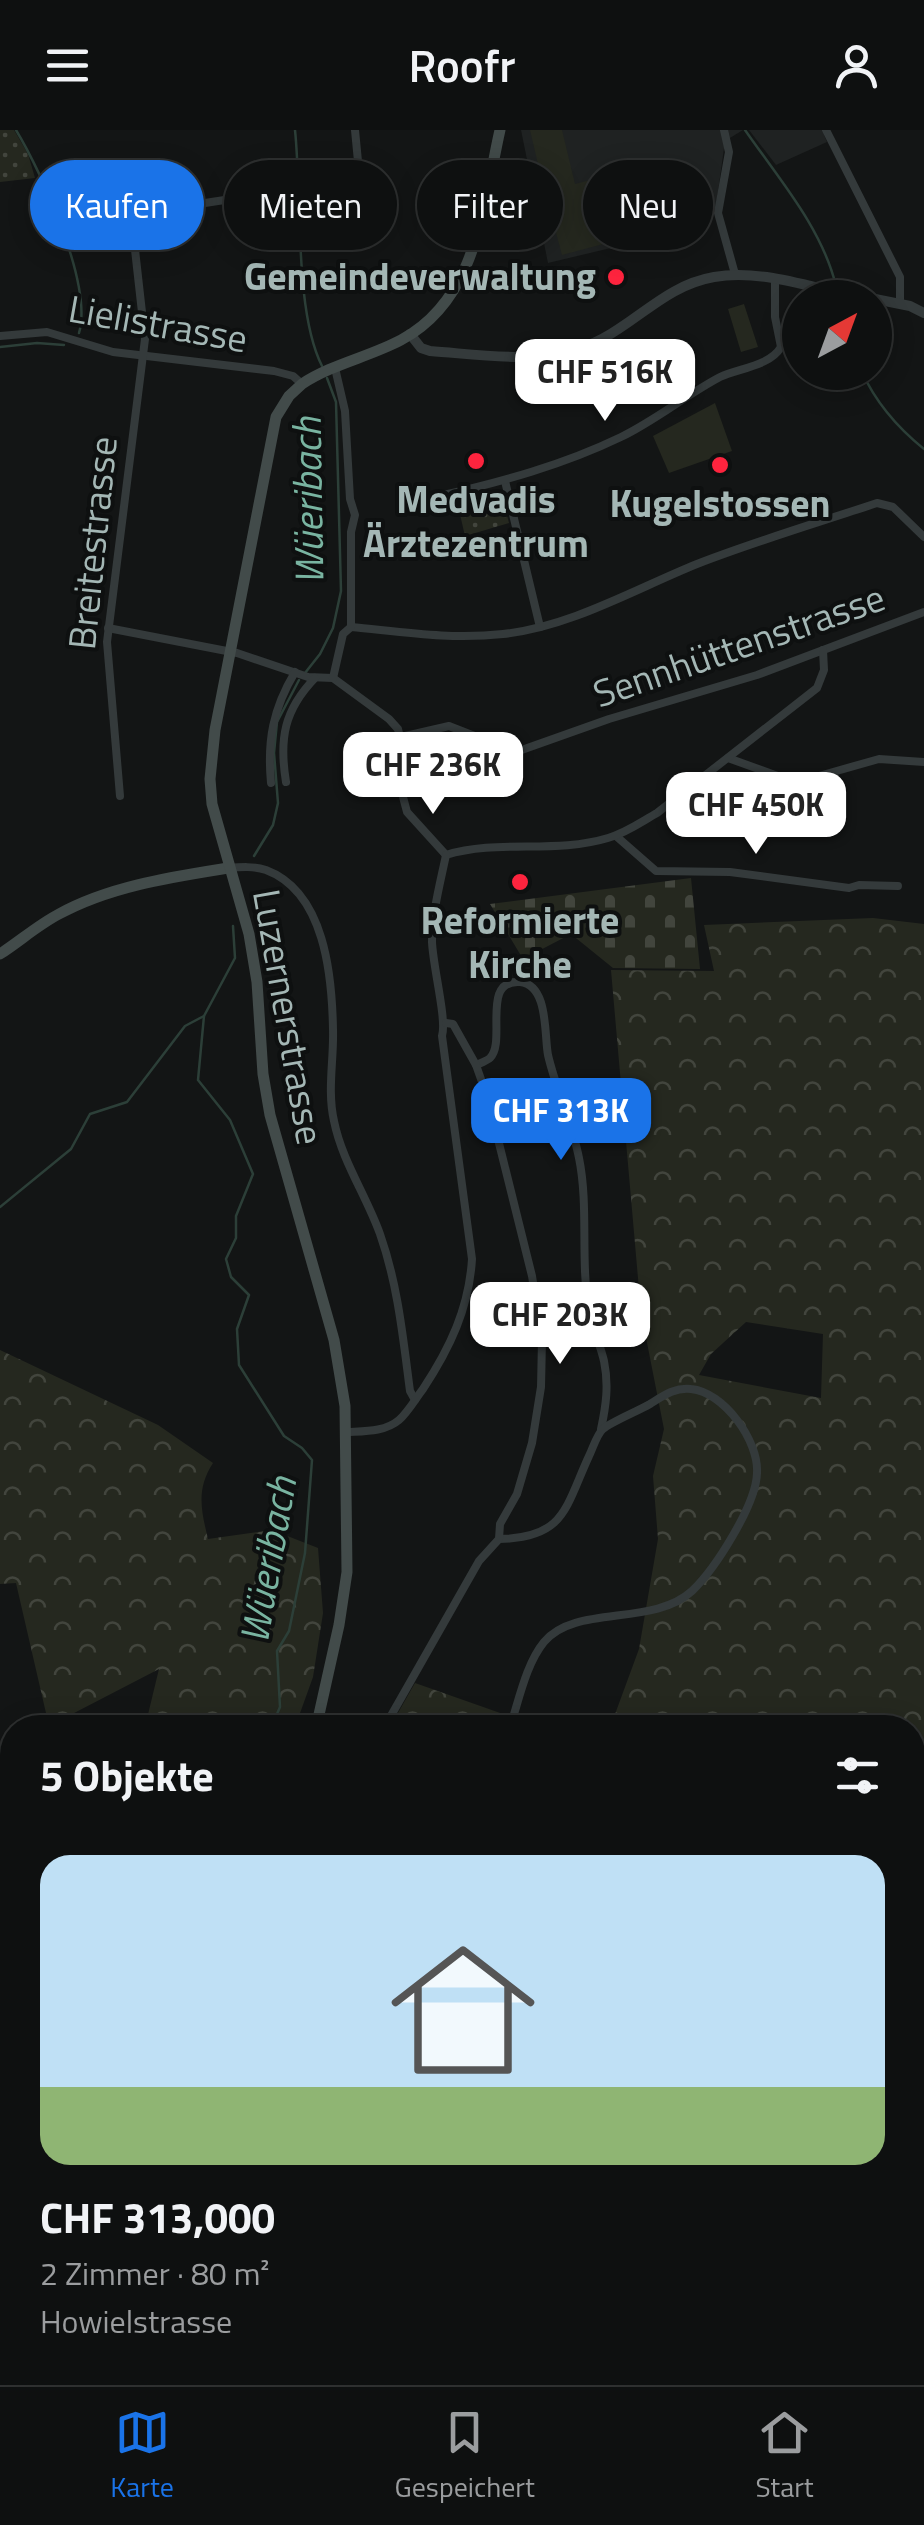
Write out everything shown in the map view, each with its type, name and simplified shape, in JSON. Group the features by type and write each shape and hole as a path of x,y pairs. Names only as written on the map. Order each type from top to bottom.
{"main road":[{"path":"302,384 410,334 444,305 474,248 500,130"},
{"name":"Luzernerstrasse","path":"302,384 285,401 272,429 214,730 210,779 228,868 249,934 270,1115 334,1340 347,1432 347,1572 319,1715"},
{"path":"0,954 47,921 86,902 167,878 228,868"}],"street":[{"path":"355,130 358,160"},
{"path":"724,130 728,152 718,213 735,274"},
{"path":"826,130 900,277 900,304"},
{"name":"Breitestrasse","path":"120,796 108,628 145,338 133,218 168,208 224,200"},
{"path":"410,334 421,348 430,351 524,357 565,353 620,328 679,287 735,274 782,281"},
{"path":"439,496 506,481 626,435 713,381 772,358 780,347 775,279"},
{"path":"892,302 924,313"},
{"name":"Lielistrasse","path":"0,336 47,332 102,350 274,372 293,376 302,384"},
{"path":"327,371 345,411 350,498 355,514 351,532 351,627"},
{"path":"506,481 540,627"},
{"path":"333,678 343,634 351,627 456,637 540,627 729,552 881,502 924,537"},
{"name":"Sennhüttenstrasse","path":"401,737 449,726 516,752 742,680 924,612"},
{"path":"108,628 230,651 304,675 333,678 389,719 401,737 404,806 413,822 446,855"},
{"path":"446,855 468,849 583,844 616,836 657,813 817,688 824,670 823,650"},
{"path":"286,782 282,756 285,726 304,675"},
{"path":"271,783 270,728 282,693 304,675"},
{"path":"728,758 786,778 805,780 879,758 924,762"},
{"path":"616,836 648,866 666,873 730,872 849,888 898,886"},
{"path":"347,1432 384,1428 399,1420 450,1344 470,1286 472,1259 442,1036 446,1023 439,1006 432,938 446,855"},
{"path":"228,868 254,867 272,873 290,884 311,911 327,964 332,1002 330,1093 334,1121 343,1153 379,1232 390,1267 400,1307 410,1391 415,1400"},
{"path":"476,1065 491,1058 495,1050 496,1006 501,991 510,984 527,984 541,1002 548,1056 580,1161 589,1309 604,1364 607,1399 602,1430 563,1514 553,1527 540,1535 499,1539"},
{"path":"391,1715 479,1561 499,1539 500,1524 517,1494 532,1444 541,1387 542,1340 532,1276 476,1065 453,1024 446,1023"},
{"path":"514,1715 534,1658 556,1630 642,1612 688,1594 702,1580 752,1497 758,1472 753,1446 725,1408 702,1391 674,1390 602,1430"}],"shaded area":[{"path":"521,130 743,130 725,141 713,214 713,160 583,160 583,250 603,250 548,263 545,250 563,250 563,160 527,160"},
{"path":"749,130 822,130 827,142 776,165"}],"green space":[{"path":"0,130 14,130 28,154 30,179 0,182"},
{"path":"530,130 562,130 575,184 583,182 583,249 562,255 561,250 563,160 537,160"},
{"path":"744,304 758,347 741,352 728,309"},
{"path":"715,403 732,451 669,473 653,436"},
{"path":"496,492 502,496 509,523 465,536 457,501"},
{"path":"691,878 700,969 613,968 571,934 523,959 490,904"},
{"path":"873,918 924,924 924,1715 615,1715 639,1649 658,1539 653,1476 664,1429 641,1312 611,970 714,971 704,925","holes":["746,1322 823,1334 821,1398 699,1375 711,1354"]},
{"path":"0,1350 158,1425 213,1463 204,1482 202,1500 208,1539 272,1530 318,1548 323,1613 313,1677 299,1715 148,1715 159,1669 70,1715 46,1715 16,1583 0,1584"},
{"path":"415,1683 503,1714 503,1715 397,1715"}],"waterway":[{"path":"16,130 51,200 72,259 79,287 79,333"},
{"name":"Wüeribach","path":"295,130 303,284 313,343 322,366"},
{"path":"745,130 810,224 834,280"},
{"path":"0,347 64,345"},
{"name":"Wüeribach","path":"305,673 333,628 341,591 336,402 327,378"},
{"path":"872,390 888,414 924,449"},
{"name":"Wüeribach","path":"254,856 273,825 278,803 274,753 277,722 299,680"},
{"name":"Wüeribach","path":"233,926 235,958 204,1016 198,1080 230,1120 253,1174 236,1216 236,1238 226,1259 231,1277 249,1295 237,1329 239,1365 284,1436 312,1460 305,1553 289,1631 277,1651 280,1707 277,1715"},
{"path":"0,1207 71,1149 90,1114 127,1102 185,1026 204,1016"}],"place":[{"name":"Gemeindeverwaltung","path":"616,277"},
{"name":"Medvadis Ärztezentrum","path":"476,461"},
{"name":"Kugelstossen","path":"720,465"},
{"name":"Reformierte Kirche","path":"520,882"}]}
